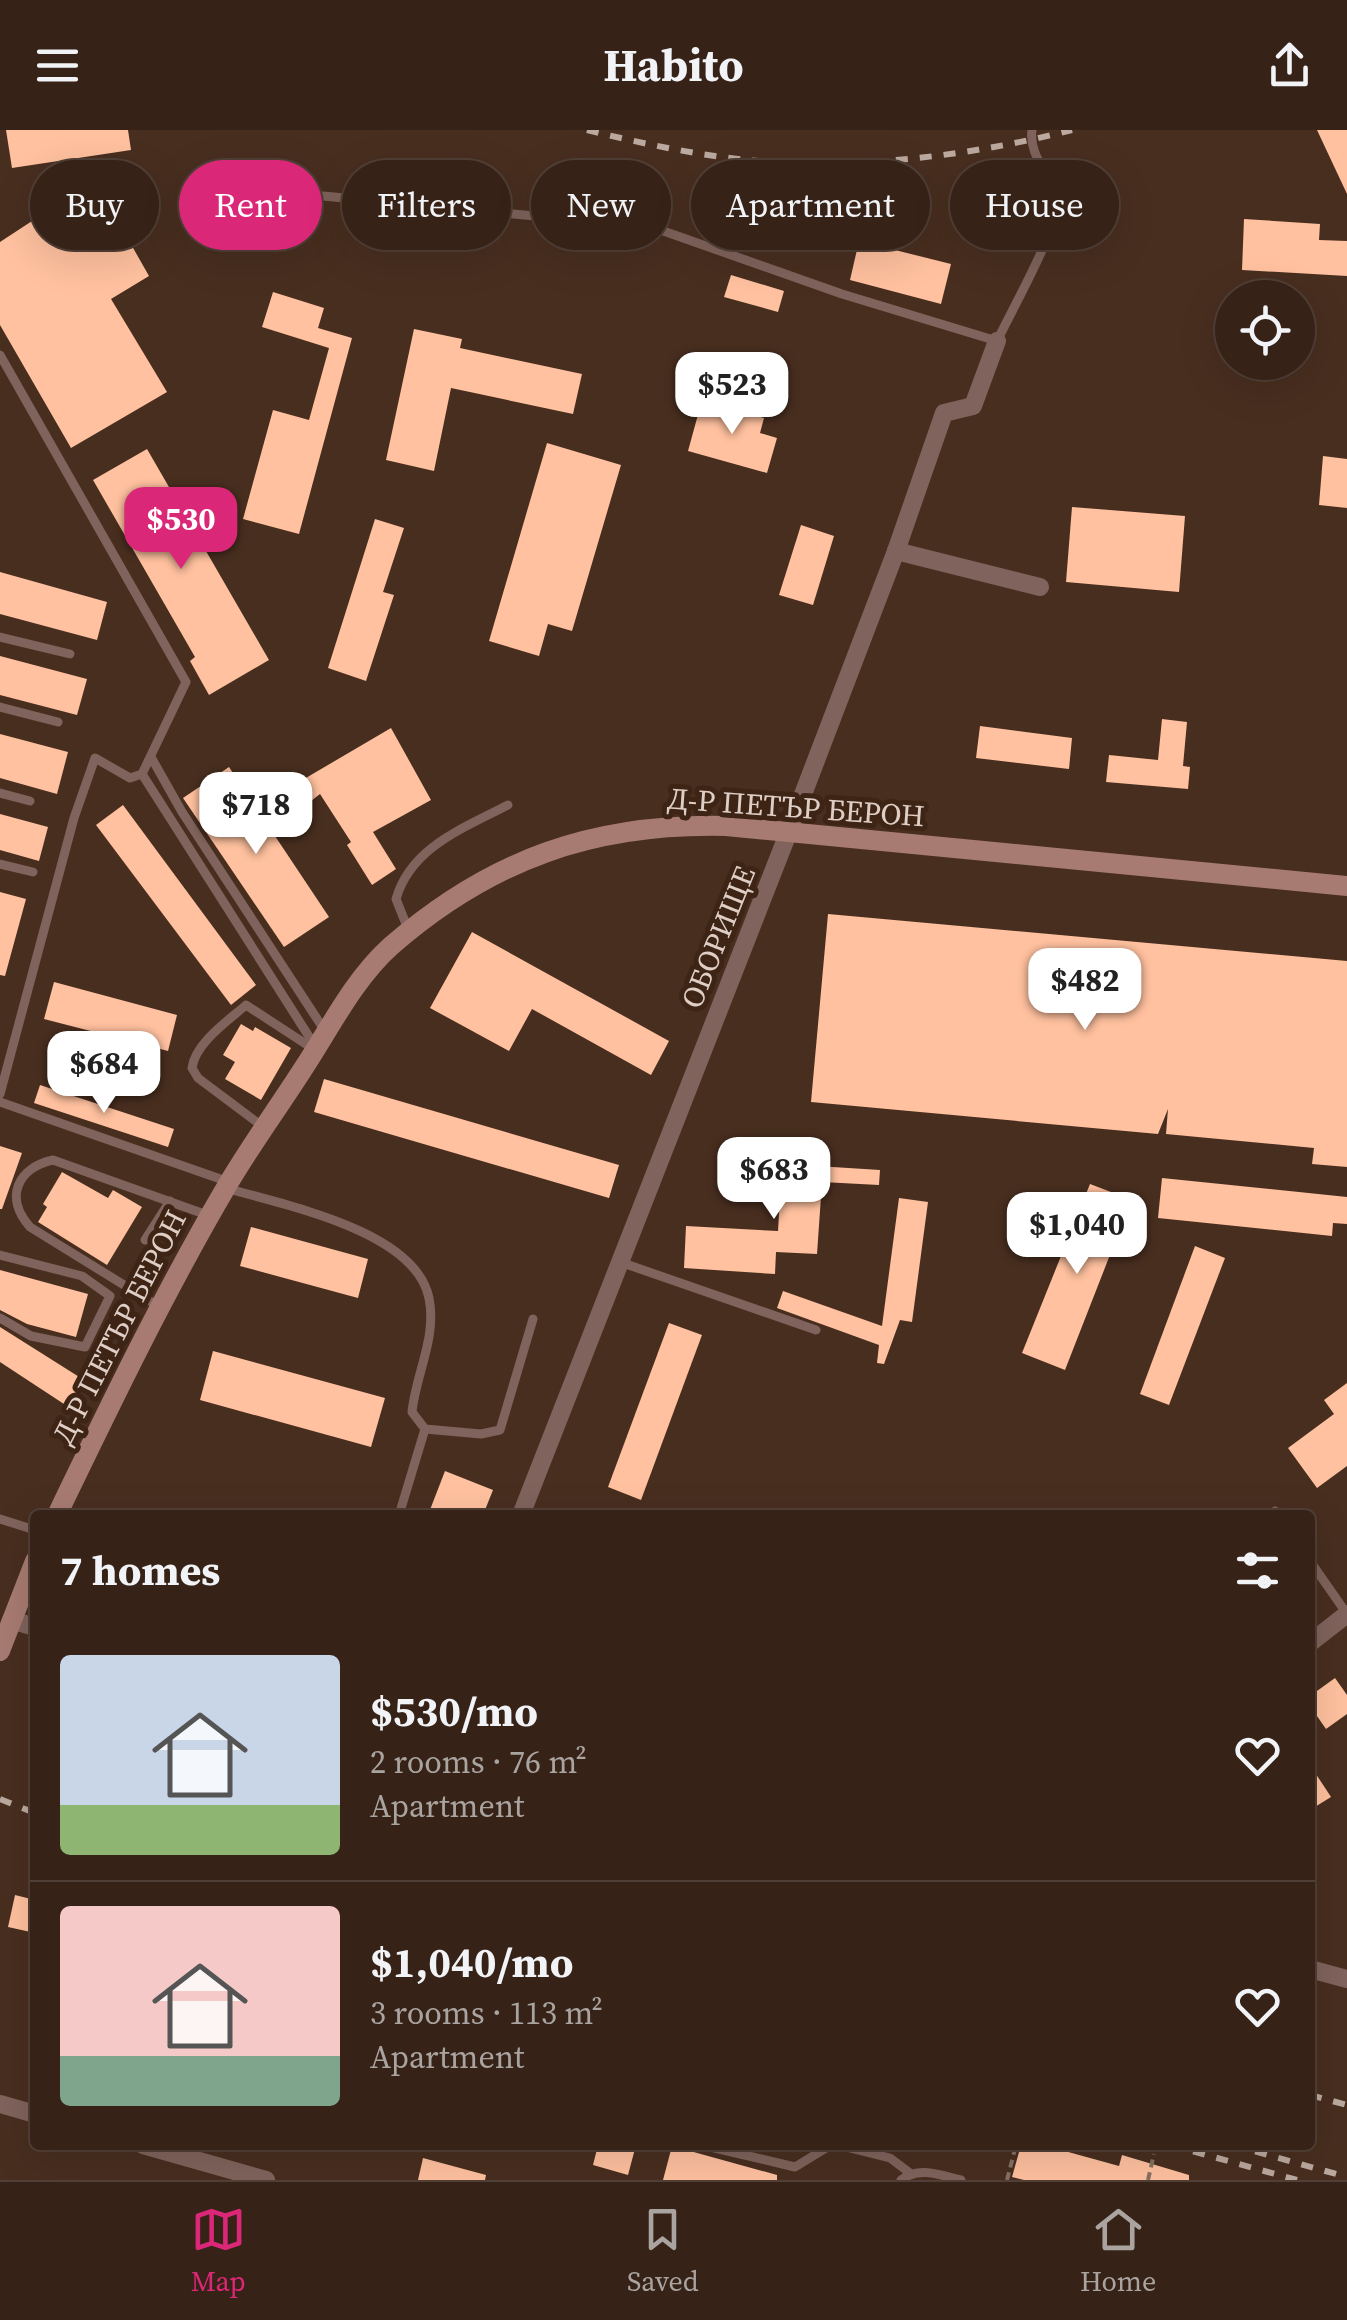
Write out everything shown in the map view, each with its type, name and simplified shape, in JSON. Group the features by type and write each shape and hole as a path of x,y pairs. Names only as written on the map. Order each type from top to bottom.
{"street":[{"name":"ОБОРИЩЕ","path":"523,1510 789,831 896,551 944,412 973,406 997,341"},
{"path":"896,551 1040,587"},
{"name":"Д-Р ПЕТЪР БЕРОН","path":"59,1510 132,1357 210,1216 374,963 410,932 484,881 534,856 618,831 671,825 789,831 1347,886"},
{"path":"0,1651 30,1574"},
{"path":"1315,1639 1347,1614"},
{"path":"11,1620 30,1626"},
{"path":"1315,1970 1347,1979"},
{"path":"0,2104 30,2113"},
{"path":"161,2150 266,2180"}],"lane":[{"path":"323,196 652,226 842,294 997,341 1058,210 1054,185 1030,141 1032,130"},
{"path":"0,355 186,682 142,774 130,778 95,758 74,818 0,1094"},
{"path":"0,637 70,654"},
{"path":"0,707 58,722"},
{"path":"151,756 320,1044"},
{"path":"142,774 320,1044"},
{"path":"0,793 30,801"},
{"path":"410,932 396,899 412,866 435,844 508,805"},
{"path":"0,864 33,872"},
{"path":"264,1128 198,1078 192,1068 193,1060 246,1005 320,1044"},
{"path":"0,1102 335,1220 377,1240 418,1270 429,1298 429,1348 415,1383 412,1412 426,1429 481,1434 500,1430 533,1318"},
{"path":"160,1307 30,1227 18,1210 16,1192 24,1174 53,1160 210,1216"},
{"path":"145,1240 170,1202"},
{"path":"0,1255 82,1276 110,1296 85,1347 32,1336 0,1318"},
{"path":"619,1261 816,1330"},
{"path":"402,1510 426,1429"},
{"path":"0,1519 30,1528"},
{"path":"1315,1568 1347,1614"},
{"path":"722,2150 795,2168 826,2150"},
{"path":"856,2150 890,2158 910,2173"},
{"path":"901,2180 910,2173 927,2172 961,2180"}],"path":[{"path":"1007,2180 1015,2150"},
{"path":"1148,2180 1154,2154"}],"building":[{"path":"6,130 128,130 131,150 65,160 30,160 30,165 12,168"},
{"path":"1317,130 1347,130 1347,194"},
{"path":"1244,219 1320,224 1319,240 1347,241 1347,276 1242,270"},
{"path":"30,222 30,250 134,250 149,276 111,299 167,392 71,448 0,325 0,242"},
{"path":"857,250 895,250 951,264 941,304 850,280"},
{"path":"731,275 784,291 778,312 724,297"},
{"path":"273,292 324,308 318,328 352,338 299,534 243,519 273,410 309,420 329,348 262,327"},
{"path":"414,329 462,339 460,348 582,374 573,414 451,388 434,471 386,460"},
{"path":"702,400 764,418 760,433 777,438 767,473 688,451"},
{"path":"547,443 621,465 572,631 548,624 539,656 489,641"},
{"path":"147,449 269,660 209,695 190,661 195,657 93,480"},
{"path":"1323,456 1347,459 1347,508 1319,505"},
{"path":"1072,507 1185,516 1179,592 1066,582"},
{"path":"375,519 404,528 383,592 394,595 366,681 328,668"},
{"path":"801,525 834,536 813,605 779,595"},
{"path":"0,572 107,602 97,640 0,614"},
{"path":"0,656 87,679 77,715 0,695"},
{"path":"1162,719 1187,722 1183,766 1190,767 1188,789 1106,782 1109,755 1158,760"},
{"path":"980,726 1072,738 1069,769 976,758"},
{"path":"391,728 431,800 373,832 396,869 372,885 347,845 351,842 320,794 311,801 299,782"},
{"path":"0,734 68,752 57,794 0,778"},
{"path":"229,767 329,917 284,947 183,798"},
{"path":"123,805 256,985 231,1005 96,825"},
{"path":"0,814 48,827 39,861 0,850"},
{"path":"0,892 26,899 5,976 0,975"},
{"path":"828,914 1347,961 1347,1167 1312,1164 1314,1148 1166,1134 1168,1109 1158,1134 811,1102"},
{"path":"472,932 669,1041 651,1075 532,1009 509,1051 430,1008"},
{"path":"54,982 177,1015 168,1051 44,1019"},
{"path":"241,1024 253,1031 255,1027 291,1048 261,1100 225,1079 235,1062 223,1055"},
{"path":"324,1079 619,1165 609,1198 314,1112"},
{"path":"40,1085 174,1129 168,1147 34,1103"},
{"path":"0,1146 22,1153 2,1209 0,1209"},
{"path":"783,1147 802,1148 801,1165 880,1170 879,1185 822,1182 817,1254 776,1252 775,1274 684,1268 686,1226 778,1231"},
{"path":"62,1172 108,1198 113,1190 142,1207 107,1265 38,1222 47,1207 43,1204"},
{"path":"1162,1178 1347,1197 1347,1224 1333,1223 1332,1236 1158,1218"},
{"path":"1090,1184 1132,1200 1126,1215 1118,1214 1124,1219 1065,1370 1022,1353"},
{"path":"899,1198 928,1202 912,1322 900,1320 884,1364 877,1363 879,1345 777,1308 783,1291 882,1326"},
{"path":"251,1227 368,1259 358,1298 240,1266"},
{"path":"1195,1246 1225,1258 1169,1405 1140,1394"},
{"path":"0,1270 88,1294 76,1337 27,1324 0,1310"},
{"path":"669,1323 702,1335 641,1500 608,1487"},
{"path":"0,1327 84,1380 67,1406 0,1362"},
{"path":"213,1351 385,1398 371,1447 200,1400"},
{"path":"1347,1383 1347,1466 1317,1488 1288,1448 1334,1414 1324,1400"},
{"path":"445,1471 493,1490 485,1510 430,1510"},
{"path":"1335,1678 1347,1695 1347,1714 1326,1729 1315,1713 1315,1692"},
{"path":"1315,1773 1331,1797 1315,1807"},
{"path":"15,1895 30,1899 30,1932 8,1927"},
{"path":"597,2150 635,2150 628,2175 593,2165"},
{"path":"671,2150 686,2150 777,2175 777,2180 663,2180"},
{"path":"1020,2150 1061,2150 1119,2166 1122,2155 1189,2175 1189,2180 1024,2180 1012,2177"},
{"path":"423,2158 486,2175 485,2180 418,2180"}],"railway":[{"path":"587,130 714,156 826,163 933,156 1072,130"},
{"path":"0,1799 30,1811"},
{"path":"1315,2096 1347,2105"},
{"path":"1188,2150 1297,2180"},
{"path":"1250,2150 1347,2177"}]}
